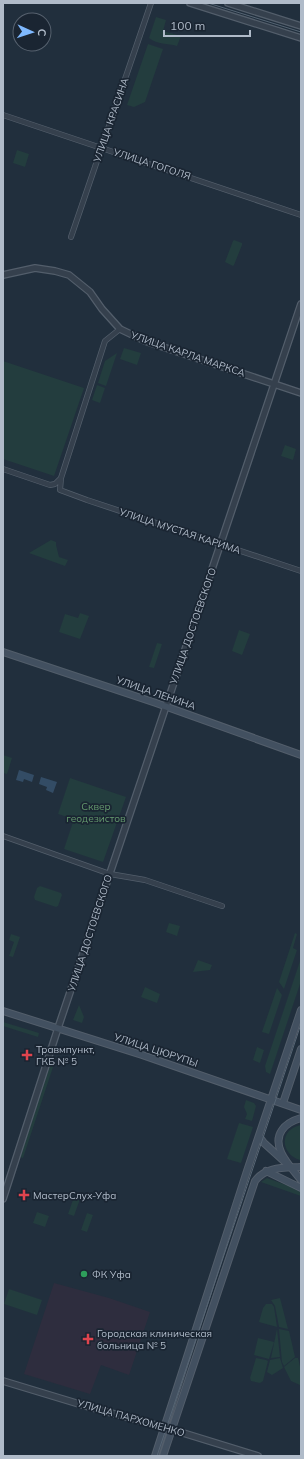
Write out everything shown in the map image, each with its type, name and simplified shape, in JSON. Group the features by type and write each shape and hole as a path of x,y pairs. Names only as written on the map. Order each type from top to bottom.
{"main road":[{"name":"УЛИЦА ЛЕНИНА","path":"3,652 166,706 301,755"},
{"path":"154,1456 301,1010"},
{"name":"УЛИЦА ЦЮРУПЫ","path":"3,1011 272,1099 301,1110"},
{"path":"284,1103 301,1049"},
{"path":"301,1118 286,1125 279,1136 279,1150 301,1180"},
{"path":"259,1136 274,1153 290,1166"},
{"path":"163,1456 173,1430 255,1181 266,1172 290,1166 301,1167"},
{"path":"266,1172 301,1188"}],"street":[{"path":"190,3 301,38"},
{"path":"228,3 301,26"},
{"name":"УЛИЦА КРАСИНА","path":"71,237 150,4"},
{"name":"УЛИЦА ГОГОЛЯ","path":"3,115 301,215"},
{"name":"УЛИЦА КАРЛА МАРКСА","path":"3,274 35,268 69,275 90,292 102,309 120,329 145,341 301,393"},
{"name":"УЛИЦА ДОСТОЕВСКОГО","path":"3,1199 58,1028 301,304"},
{"path":"3,470 50,485 55,484 61,478 105,341 120,329"},
{"name":"УЛИЦА МУСТАЯ КАРИМА","path":"61,478 60,490 301,571"},
{"path":"3,836 110,874 145,880 222,906"},
{"name":"УЛИЦА ПАРХОМЕНКО","path":"3,1381 89,1407 164,1427 258,1456"}],"shaded area":[{"path":"19,770 34,775 32,782 24,779 23,782 16,780"},
{"path":"41,777 57,782 53,793 46,790 47,787 39,784"},
{"name":"Городская клиническая больница № 5","path":"54,1283 109,1298 150,1312 129,1375 101,1365 90,1394 24,1374"}],"green space":[{"path":"156,17 166,20 163,31 181,36 177,46 159,43 149,38"},
{"path":"148,44 163,49 145,102 134,107 127,105"},
{"path":"17,150 29,154 25,167 13,163"},
{"path":"234,240 242,243 242,245 233,266 225,262"},
{"path":"124,348 141,353 137,365 120,359"},
{"path":"117,353 106,386 98,383 105,361"},
{"path":"3,361 84,388 54,476 3,459"},
{"path":"97,385 105,388 100,403 92,400"},
{"path":"285,445 296,449 293,460 281,456"},
{"path":"51,540 56,542 59,557 68,560 65,566 29,553"},
{"path":"80,613 89,616 80,639 59,632 65,614 78,618"},
{"path":"239,630 250,634 242,655 232,651"},
{"path":"157,643 162,644 154,668 149,667"},
{"path":"3,755 12,758 7,774 3,773"},
{"name":"Сквер геодезистов","path":"70,778 126,797 103,862 64,849 74,819 58,814"},
{"path":"40,886 61,893 62,895 58,906 56,907 35,900 34,897 37,888"},
{"path":"169,923 180,926 177,936 166,932"},
{"path":"295,933 297,934 293,948 297,950 284,989 279,982"},
{"path":"11,934 20,937 13,957 9,956 14,942 9,940"},
{"path":"301,958 301,981 270,1074 266,1072 265,1066"},
{"path":"198,960 212,965 210,970 193,972"},
{"path":"145,987 160,994 157,1003 141,997"},
{"path":"277,988 282,995 269,1034 262,1032"},
{"path":"79,1005 84,1017 82,1023 73,1020"},
{"path":"3,1022 39,1033 38,1037 3,1026"},
{"path":"257,1047 264,1050 260,1063 253,1060"},
{"path":"51,1063 54,1064 23,1158 20,1157"},
{"path":"246,1100 254,1103 256,1106 252,1121 245,1119 247,1114 244,1107"},
{"path":"239,1123 253,1127 241,1163 227,1159"},
{"path":"301,1125 300,1160 293,1157 289,1153 285,1142 289,1131 294,1127"},
{"path":"267,1178 297,1189 301,1192 301,1196 261,1182"},
{"path":"74,1197 80,1199 74,1216 68,1214"},
{"path":"37,1212 49,1216 45,1227 33,1223"},
{"path":"87,1213 93,1215 87,1232 81,1230"},
{"path":"9,1289 42,1300 37,1315 4,1304"},
{"path":"280,1298 288,1329 279,1327 275,1306 271,1300"},
{"path":"266,1304 272,1304 274,1307 277,1327 259,1322 263,1308"},
{"path":"277,1329 280,1357 271,1358"},
{"path":"279,1329 289,1331 295,1357 284,1366 282,1362"},
{"path":"258,1338 274,1342 269,1359 254,1355"},
{"path":"256,1358 268,1361 263,1381 260,1383 251,1381 250,1378"},
{"path":"280,1358 283,1368 272,1375 267,1372 270,1360"},
{"path":"295,1358 298,1358 301,1371 300,1385 291,1381 284,1367"}],"tram line":[{"path":"208,3 301,32"},
{"path":"157,1456 301,1024"}],"place":[{"name":"Травмпункт, ГКБ № 5","path":"27,1055"},
{"name":"МастерСлух-Уфа","path":"24,1195"},
{"name":"ФК Уфа","path":"84,1274"},
{"name":"Городская клиническая больница № 5","path":"88,1339"}]}
